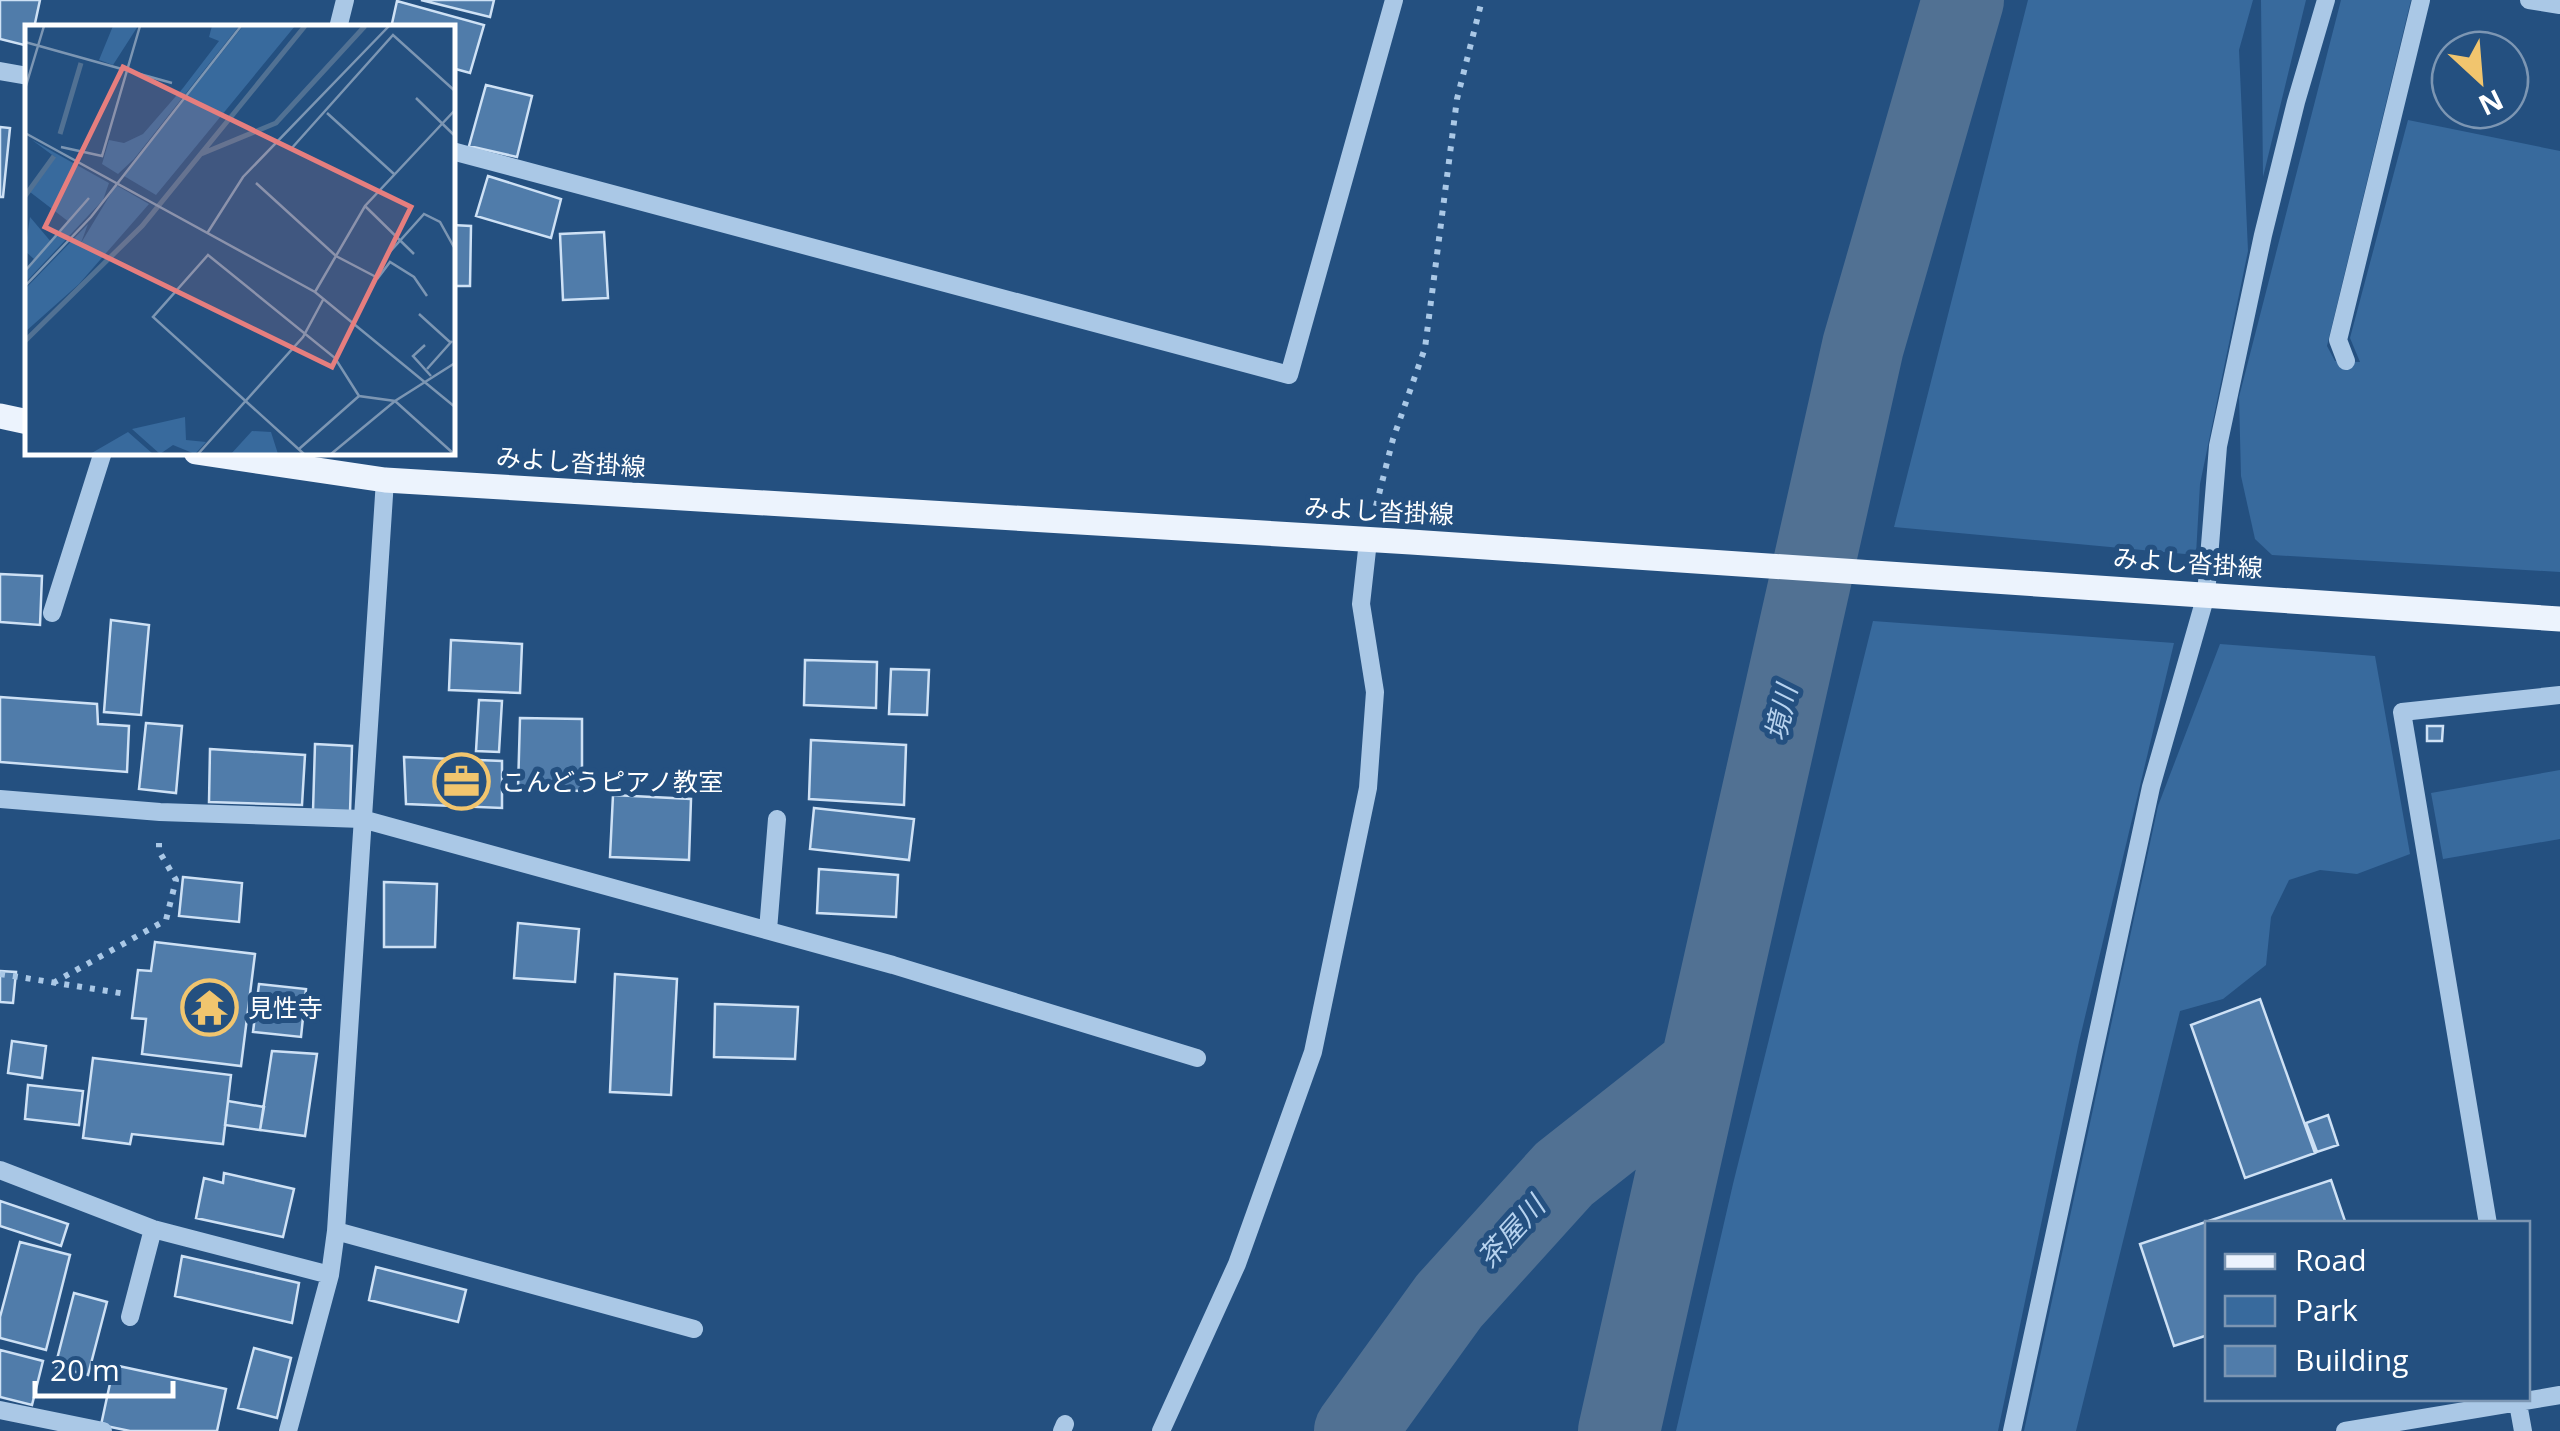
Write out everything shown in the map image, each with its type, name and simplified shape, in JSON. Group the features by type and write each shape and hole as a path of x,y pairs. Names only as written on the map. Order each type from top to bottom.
{"main road":[{"path":"0,416 25,421"},
{"name":"みよし沓掛線","path":"233,455 307,461 386,480 1411,542 2560,620"}],"street":[{"path":"339,25 346,0"},
{"path":"455,152 1290,375 1394,0"},
{"path":"2012,1431 2151,788 2206,594 2218,446 2263,235 2326,0"},
{"path":"2346,361 2338,340 2422,0"},
{"path":"2528,0 2560,6"},
{"path":"0,71 25,75"},
{"path":"52,613 102,455"},
{"path":"288,1431 330,1275 336,1231 386,480"},
{"path":"1160,1431 1237,1264 1314,1052 1368,788 1375,692 1362,604 1368,541"},
{"path":"2487,1221 2402,712 2560,695"},
{"path":"0,799 160,812 362,819 768,930 1197,1058"},
{"path":"768,930 777,819"},
{"path":"0,1170 153,1230 330,1275"},
{"path":"130,1317 153,1230"},
{"path":"336,1231 694,1328"},
{"path":"2530,1400 2560,1396"},
{"path":"2345,1431 2518,1401 2523,1431"},
{"path":"0,1410 103,1431"}],"path":[{"path":"1368,541 1393,439 1425,348 1457,98 1482,0"},
{"path":"52,983 166,920 176,880 159,850 160,812"},
{"path":"0,974 126,994"}],"green space":[{"path":"2028,0 2253,0 2239,50 2248,251 2200,484 2196,555 1894,527"},
{"path":"2261,0 2306,0 2263,177"},
{"path":"2341,0 2411,0 2327,346 2335,361 2360,362 2350,338 2408,120 2430,124 2430,130 2457,130 2560,151 2560,572 2272,555 2255,539 2241,476 2239,397"},
{"path":"1873,621 2174,643 2079,1042 1998,1431 1676,1431 1733,1184"},
{"path":"2220,644 2375,656 2410,854 2357,874 2320,870 2289,880 2271,917 2266,965 2223,999 2180,1011 2076,1431 2024,1431 2158,806"},
{"path":"2560,770 2560,839 2443,859 2431,793"}],"building":[{"path":"0,0 40,0 35,25 25,25 25,45 0,39"},
{"path":"421,0 494,0 490,17"},
{"path":"397,1 484,25 470,73 455,69 455,25 392,25"},
{"path":"486,85 532,96 517,157 469,146"},
{"path":"0,127 10,128 3,197 0,197"},
{"path":"488,176 561,199 551,238 476,216"},
{"path":"455,225 471,226 470,286 455,286"},
{"path":"604,232 608,298 563,300 560,234"},
{"path":"0,574 42,576 40,625 0,622"},
{"path":"111,620 149,625 141,715 104,712"},
{"path":"451,640 522,644 520,693 449,690"},
{"path":"805,660 877,662 876,708 804,705"},
{"path":"891,669 929,670 927,715 889,714"},
{"path":"0,697 97,704 98,724 129,726 127,772 0,762"},
{"path":"479,700 502,701 499,752 476,751"},
{"path":"520,718 582,719 582,791 518,789"},
{"path":"146,723 182,726 176,793 139,789"},
{"path":"2427,726 2443,726 2442,741 2427,741"},
{"path":"811,740 906,745 904,805 809,799"},
{"path":"315,744 352,746 350,813 313,811"},
{"path":"210,749 305,755 302,805 209,802"},
{"path":"404,757 502,761 502,808 406,804"},
{"path":"613,795 691,799 689,860 610,857"},
{"path":"814,808 914,819 909,860 810,849"},
{"path":"819,869 898,875 896,917 817,913"},
{"path":"183,877 242,883 239,922 179,916"},
{"path":"384,882 437,884 435,947 384,947"},
{"path":"518,923 579,929 575,982 514,978"},
{"path":"155,942 255,954 241,1066 142,1054 146,1019 132,1018 138,970 151,971"},
{"path":"0,971 16,972 13,1003 0,1002"},
{"path":"615,974 677,979 671,1095 610,1092"},
{"path":"259,984 306,989 301,1037 253,1032"},
{"path":"2260,999 2315,1153 2245,1178 2191,1025"},
{"path":"715,1004 798,1007 795,1059 714,1057"},
{"path":"12,1041 46,1046 42,1078 8,1073"},
{"path":"272,1051 317,1054 305,1136 260,1130"},
{"path":"93,1058 231,1075 223,1144 132,1134 130,1144 83,1138"},
{"path":"28,1085 83,1091 79,1125 25,1119"},
{"path":"228,1101 264,1107 260,1130 225,1125"},
{"path":"2328,1115 2338,1145 2317,1152 2306,1123"},
{"path":"224,1173 294,1189 283,1237 196,1218 204,1178 223,1183"},
{"path":"2331,1180 2345,1221 2209,1221"},
{"path":"0,1201 68,1224 61,1246 0,1226"},
{"path":"2205,1222 2205,1336 2174,1346 2140,1244"},
{"path":"20,1242 70,1255 46,1350 0,1338 0,1317"},
{"path":"182,1256 299,1283 292,1323 175,1296"},
{"path":"376,1267 466,1290 458,1322 369,1300"},
{"path":"74,1293 107,1302 88,1375 55,1367"},
{"path":"254,1348 291,1358 277,1418 238,1408"},
{"path":"0,1350 43,1361 32,1405 0,1397"},
{"path":"114,1365 226,1389 217,1431 130,1431 101,1425"}],"waterway":[{"name":"境川","path":"1619,1431 1863,346 1963,0"},
{"name":"茶屋川","path":"1355,1431 1449,1301 1564,1174 1701,1066"}],"place":[{"name":"こんどうピアノ教室","path":"462,782"},
{"name":"見性寺","path":"209,1008"}]}
